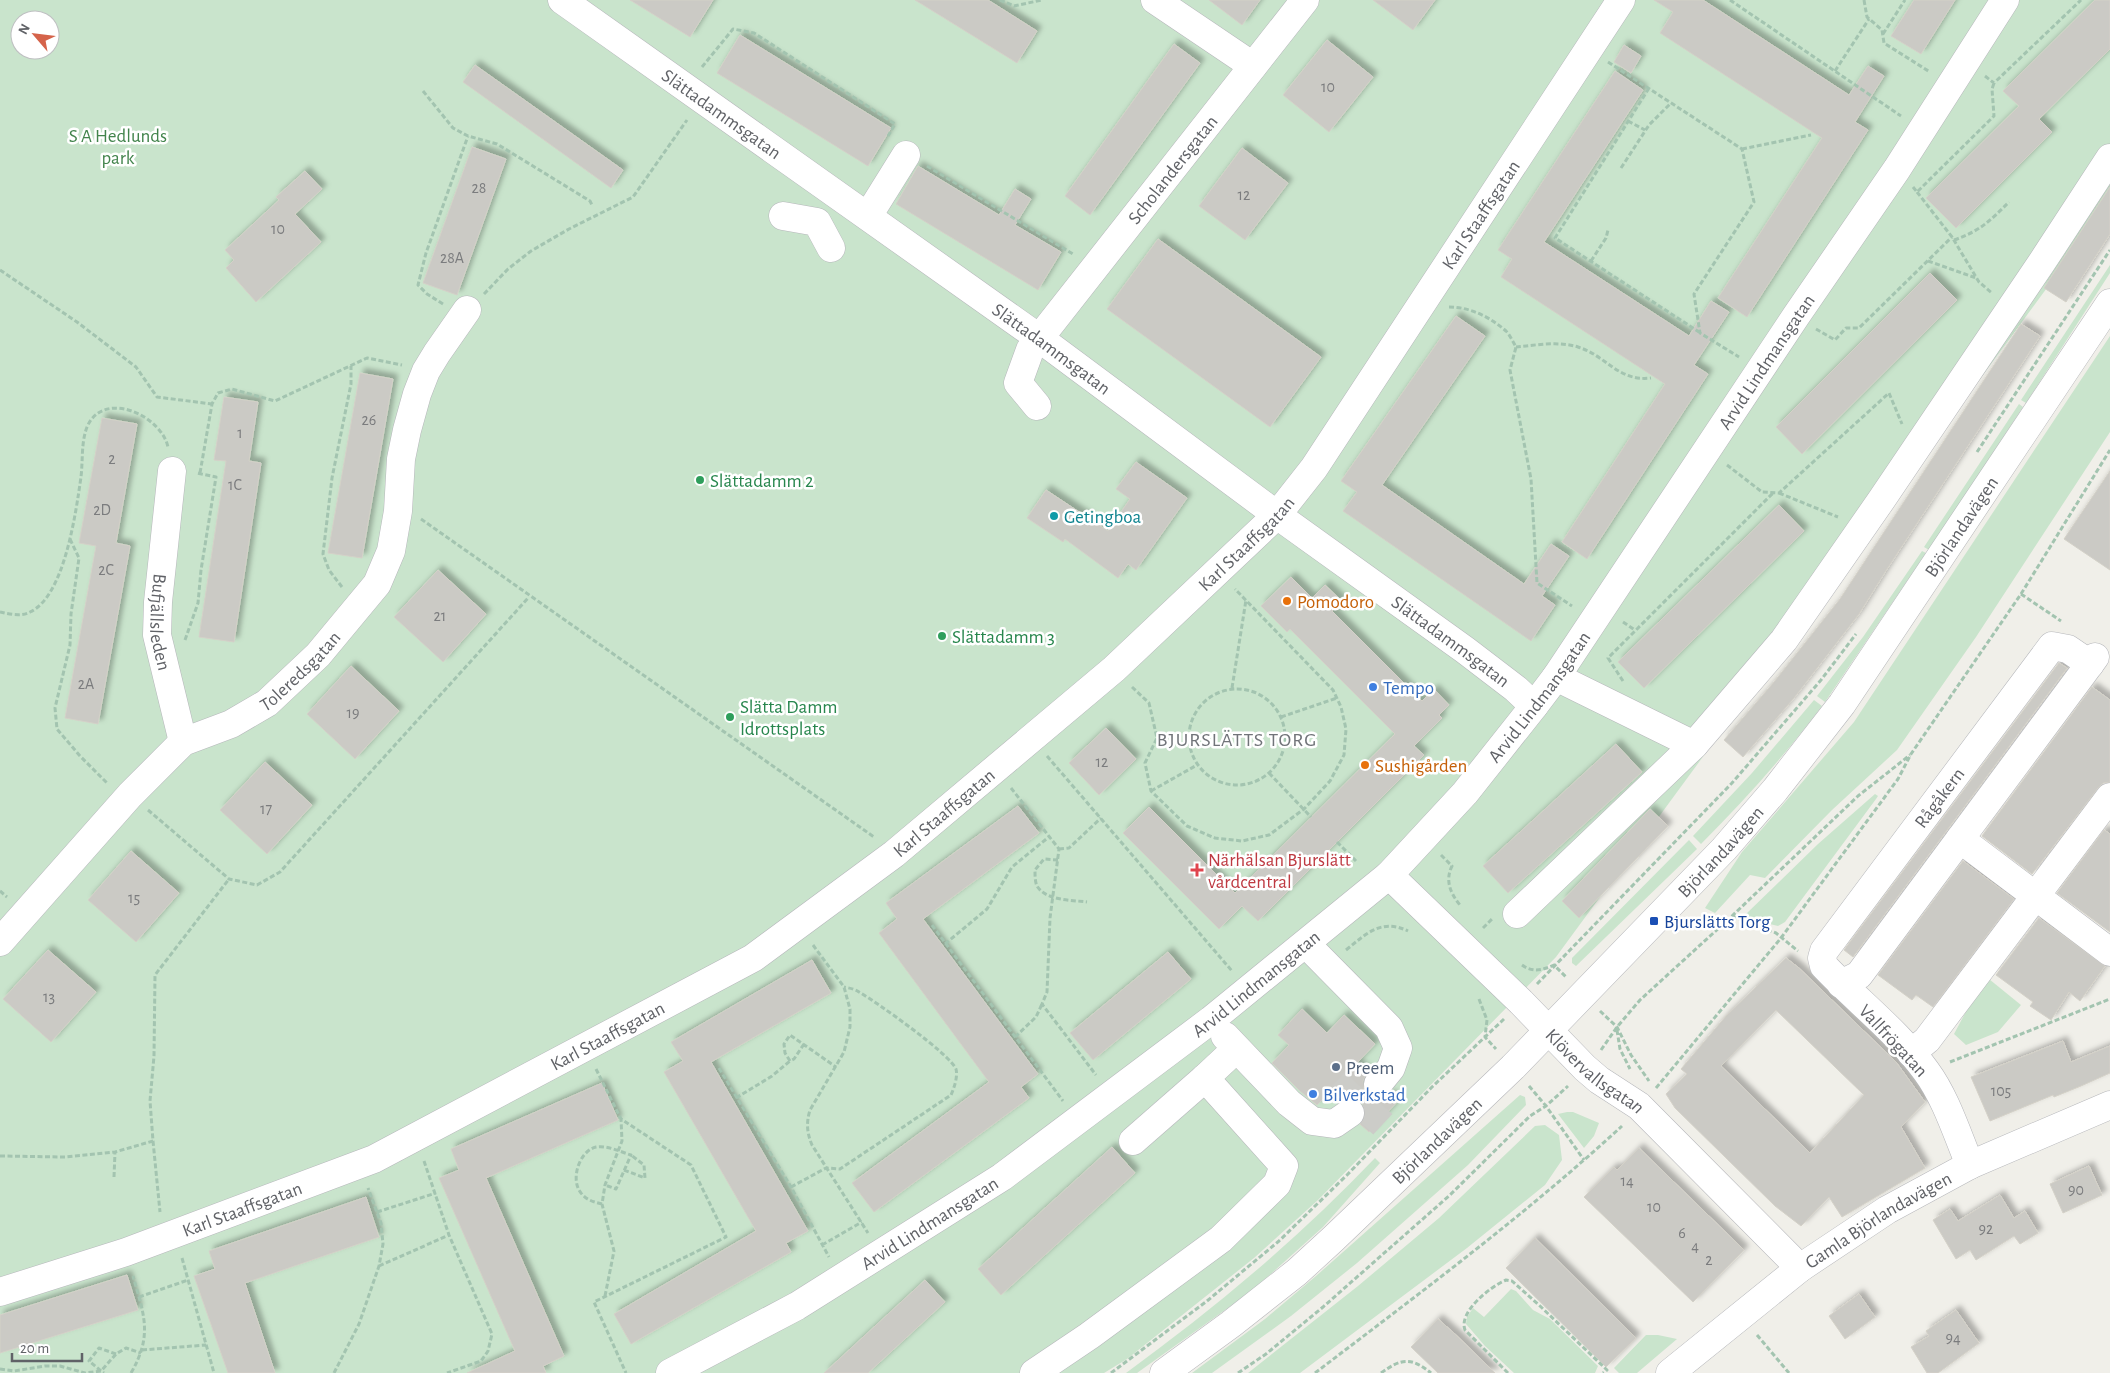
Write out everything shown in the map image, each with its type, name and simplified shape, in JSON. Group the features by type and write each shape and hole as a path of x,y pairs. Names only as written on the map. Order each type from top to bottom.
{"street":[{"name":"Slättadammsgatan","path":"562,0 1039,338 1277,515 1465,650 1516,689 1534,706"},
{"path":"1154,0 1253,66"},
{"name":"Scholandersgatan","path":"1037,406 1018,383 1030,350 1305,0"},
{"name":"Karl Staaffsgatan","path":"0,1292 126,1252 175,1245 374,1159 753,958 894,854 1114,669 1277,515 1314,468 1621,0"},
{"name":"Arvid Lindmansgatan","path":"670,1373 796,1306 994,1182 1211,1020 1389,875 1465,793 1556,676 1796,316 1897,169 2005,0"},
{"path":"868,216 896,147"},
{"path":"1517,914 1694,745 1784,640 2012,308 2110,158"},
{"path":"817,222 837,194"},
{"path":"784,216 817,222"},
{"path":"817,222 831,248"},
{"name":"Björlandavägen","path":"1164,1373 1297,1272 1512,1067 1724,849 1775,790 1842,704 2110,303"},
{"name":"Toleredsgatan","path":"0,942 130,796 183,742 231,724 267,703 318,655 377,584 391,551 398,510 401,459 406,430 426,372 437,353 456,308"},
{"name":"Bufjällsleden","path":"172,471 158,602 157,635 183,742"},
{"name":"Rågåkern","path":"1824,950 2052,646 2068,649 2092,661 1960,839"},
{"path":"1556,676 1694,745"},
{"path":"1919,1062 1927,1040 2036,895 2107,808"},
{"path":"1841,984 1860,975 1960,839 2110,952"},
{"name":"Klövervallsgatan","path":"1389,875 1599,1080 1639,1106 1800,1268"},
{"path":"1306,944 1390,1028 1398,1048 1381,1080"},
{"name":"Vallfrögatan","path":"1824,950 1822,958 1824,966 1919,1062 1939,1094 1970,1165"},
{"path":"1211,1020 1236,1050 1290,1103 1312,1121 1346,1116"},
{"path":"1133,1141 1236,1050"},
{"path":"1034,1373 1089,1336 1220,1238 1277,1184 1284,1166 1205,1078"},
{"name":"Gamla Björlandavägen","path":"1670,1373 1800,1268 1887,1210 1970,1165 2110,1105"}],"path":[{"path":"1000,0 1014,6 1042,0"},
{"path":"1730,0 1922,130"},
{"path":"1864,0 1867,17 1882,30 1884,43 1950,85"},
{"path":"1883,34 1905,0"},
{"path":"1917,192 1994,116 1992,89 1994,83 2081,0"},
{"path":"1835,71 1869,19"},
{"path":"700,70 733,29 754,33 896,124 896,147 1079,258"},
{"path":"1602,58 1742,148 1811,135"},
{"path":"1966,60 1994,83"},
{"path":"1649,88 1555,238 1740,358"},
{"path":"423,91 453,128 468,136 496,144 590,200 592,205"},
{"path":"468,136 426,253 418,285 427,294 456,308 531,250 633,197 701,98"},
{"path":"1621,168 1645,130 1671,102"},
{"path":"1628,121 1645,130"},
{"path":"1700,333 1694,294 1754,202 1742,148"},
{"path":"1897,169 1953,238 1976,278 1985,288 2012,308"},
{"path":"1796,316 1835,340 1846,328 1859,328 1953,238 1974,233 1988,224 2009,202"},
{"path":"1591,261 1606,238 1608,230"},
{"path":"1973,458 2110,250"},
{"path":"1928,261 1976,278"},
{"path":"0,270 77,322 136,367 157,397 212,404"},
{"path":"1448,307 1463,307 1482,315 1507,332 1516,347 1510,370 1531,479 1537,583 1574,608"},
{"path":"1516,347 1546,344 1576,346 1589,351 1618,372 1639,379 1651,378"},
{"path":"200,473 212,404 218,393 232,389 275,401 367,358 403,365"},
{"path":"346,593 329,570 322,554 332,478 351,384 351,366"},
{"path":"1779,493 1890,393 1901,423 1924,438"},
{"path":"0,612 20,615 30,612 45,601 66,557 81,475 82,449 87,427 95,414 110,409 124,408 142,415 160,429 167,442 172,471 200,473 216,477 201,570 198,603 185,641 179,646"},
{"path":"1911,754 1858,796 1732,916 1640,1000 1617,1027 1631,1056 1655,1089 1781,938 1898,779 1911,754 2022,594 2110,450"},
{"path":"1707,451 1762,492 1779,493 1832,514 1859,532"},
{"path":"1624,711 1631,694 1608,658 1773,492"},
{"path":"398,510 413,513 529,597 874,837 894,854"},
{"path":"70,539 79,558 71,614 70,645 55,708 57,729 80,756 113,788 130,796 229,879 257,884 280,872 529,597"},
{"path":"1114,669 1149,703 1157,738 1145,763 1151,792 1187,826 1215,838 1242,841 1269,834 1304,809 1330,781 1344,755 1346,730 1341,707 1333,690 1230,584"},
{"path":"1232,688 1246,600"},
{"path":"1111,1373 1207,1301 1279,1241 1521,1002 1554,965 1732,783 1814,688 1861,626"},
{"path":"1232,688 1252,690 1270,701 1281,717 1286,737 1281,757 1269,773 1251,784 1231,785 1212,779 1197,765 1189,746 1189,726 1198,708 1213,694 1232,688"},
{"path":"1281,717 1337,698"},
{"path":"1044,751 1236,975"},
{"path":"1151,792 1197,765"},
{"path":"1269,773 1312,817"},
{"path":"1008,783 1059,848 1048,947 1047,992 1036,1017 1015,1037"},
{"path":"1059,848 1069,848 1101,818"},
{"path":"945,944 988,909 1012,867 1050,836"},
{"path":"1424,839 1452,866 1448,873 1448,883 1453,897 1465,911"},
{"path":"1337,842 1356,860"},
{"path":"1058,860 1044,859 1035,870 1036,885 1044,893 1054,897 1087,902"},
{"path":"214,1373 188,1280 175,1245 160,1214 152,1141 150,1101 154,1056 155,975 229,879"},
{"path":"1732,916 1776,934 1781,938"},
{"path":"1477,922 1489,934"},
{"path":"932,925 1067,1106"},
{"path":"1345,951 1372,930 1385,926 1401,928 1409,932"},
{"path":"808,939 844,987 850,1010 850,1027 844,1052 836,1068 814,1100 807,1118 809,1136 826,1168 871,1237"},
{"path":"1516,960 1530,970 1543,970 1554,965"},
{"path":"791,1187 826,1168 840,1169 951,1095 955,1086 956,1069 944,1054 885,1008 857,991 844,987"},
{"path":"1476,993 1487,1020 1485,1037"},
{"path":"1919,1062 2110,999"},
{"path":"1042,1004 1112,1095"},
{"path":"790,1060 785,1053 784,1044 790,1035 836,1068"},
{"path":"736,1098 772,1076 790,1060 794,1059 804,1044"},
{"path":"594,1067 621,1119 622,1142 605,1185 602,1204 614,1252 605,1297"},
{"path":"719,1068 791,1187 831,1260"},
{"path":"1238,1373 1266,1354 1323,1307 1450,1195 1530,1116 1546,1106 1584,1160"},
{"path":"621,1119 691,1164 726,1237 594,1302 626,1373"},
{"path":"1315,1373 1493,1238 1626,1122"},
{"path":"0,1156 65,1156 115,1152 152,1141"},
{"path":"602,1204 582,1196 577,1188 577,1172 584,1156 593,1148 602,1146 631,1154 644,1165 645,1178 624,1170"},
{"path":"114,1177 115,1152"},
{"path":"605,1185 616,1190 631,1154"},
{"path":"423,1159 449,1235 492,1334 488,1352 481,1360 447,1373"},
{"path":"334,1373 359,1324 378,1266 383,1244 381,1222 365,1179"},
{"path":"377,1212 436,1193"},
{"path":"822,1245 862,1222"},
{"path":"378,1266 449,1235"},
{"path":"126,1252 144,1316 145,1333 142,1351 131,1373"},
{"path":"139,1297 188,1280"},
{"path":"1508,1373 1465,1330 1462,1324 1470,1308 1499,1283 1506,1280 1512,1281 1540,1306 1609,1372"},
{"path":"1757,1335 1789,1373"},
{"path":"0,1369 14,1371 45,1366 60,1366 85,1373 102,1372 116,1354 126,1348 142,1351 206,1345"},
{"path":"102,1372 89,1361 99,1348 116,1354"},
{"path":"1381,1373 1393,1365 1408,1360 1418,1363 1432,1373"},
{"path":"1603,1373 1609,1372"}],"green space":[{"name":"S A Hedlunds park","path":"0,0 2110,0 2110,202 1556,957 1318,1200 1254,1258 1127,1359 1104,1373 0,1373"},
{"path":"2110,265 2110,273 2026,403 2021,400"},
{"path":"2110,336 2110,432 1976,637 1897,750 1832,810 1765,878 1750,875 1715,913 1705,908 1742,852 1854,722"},
{"path":"2019,404 2023,407 1929,550 1924,547"},
{"path":"1922,551 1926,553 1825,702 1817,696 1863,637"},
{"path":"1814,700 1822,706 1794,742 1701,844 1693,836 1752,773"},
{"path":"1875,794 1878,796 1876,799 1785,922 1778,926 1745,918 1745,915 1818,844"},
{"path":"1689,840 1697,849 1576,966 1572,963 1572,958"},
{"path":"1989,979 2021,1005 1998,1032 1966,1045 1954,1034 1969,1006"},
{"path":"1520,1095 1525,1097 1526,1105 1468,1165 1357,1263 1291,1316 1212,1373 1192,1373 1265,1319 1316,1276"},
{"path":"1573,1112 1599,1123 1594,1136 1584,1148 1558,1114"},
{"path":"1545,1125 1559,1135 1562,1160 1545,1185 1467,1248 1300,1373 1248,1373 1358,1286 1439,1218 1535,1126"},
{"path":"1375,1158 1380,1163 1323,1227 1253,1290 1137,1373 1126,1373 1224,1298 1317,1216"},
{"path":"1511,1289 1516,1291 1533,1310 1550,1319 1598,1366 1595,1373 1514,1373 1485,1346 1466,1324 1467,1317 1473,1308 1484,1317"},
{"path":"1646,1335 1658,1335 1677,1339 1637,1373 1619,1373 1614,1368"}],"building":[{"path":"630,0 713,0 690,37"},
{"path":"915,0 988,0 1037,31 1017,63"},
{"path":"1209,0 1260,0 1242,25"},
{"path":"1373,0 1435,0 1413,30"},
{"path":"1654,0 1703,0 1849,95 1868,66 1884,76 1855,122 1868,130 1747,317 1718,298 1822,138 1660,33 1673,12"},
{"path":"1914,0 1955,0 1921,54 1891,36"},
{"path":"2095,0 2110,0 2110,49 2039,119 2052,132 1956,228 1926,198 2019,106 2003,91"},
{"path":"740,35 891,128 868,166 717,73"},
{"path":"1327,40 1373,77 1329,132 1283,95"},
{"path":"1174,44 1200,63 1090,215 1065,196"},
{"path":"1624,45 1641,56 1631,73 1614,62"},
{"path":"475,65 623,170 611,188 463,82"},
{"path":"1615,71 1643,90 1544,242 1689,336 1711,301 1729,312 1694,365 1708,374 1587,559 1562,542 1665,384 1501,277 1512,259 1498,250"},
{"path":"472,147 506,159 457,295 423,283"},
{"path":"1242,148 1288,183 1245,240 1199,206"},
{"path":"918,166 999,215 1015,189 1031,199 1015,225 1061,252 1038,290 896,204"},
{"path":"305,171 322,189 295,214 321,242 256,302 226,268 234,260 225,250 279,200 276,197"},
{"path":"2110,187 2110,234 2066,302 2044,288"},
{"path":"1158,239 1321,357 1270,427 1107,309"},
{"path":"1930,273 1957,300 1802,454 1776,427"},
{"path":"1456,316 1485,336 1382,485 1524,584 1551,544 1569,556 1542,596 1555,605 1531,641 1343,511 1357,492 1341,481"},
{"path":"2021,324 2040,336 1859,614 1794,698 1743,757 1724,740 1774,682 1840,599"},
{"path":"360,373 393,379 362,558 328,553"},
{"path":"224,397 258,402 249,461 261,463 234,642 199,637 226,461 214,460"},
{"path":"102,418 137,424 116,543 130,546 98,724 65,718 96,546 79,543"},
{"path":"1136,462 1187,498 1136,570 1128,564 1118,578 1065,539 1063,542 1027,518 1046,490 1108,531 1130,499 1116,489"},
{"path":"2110,471 2110,570 2064,539"},
{"path":"1779,505 1804,531 1644,688 1618,662"},
{"path":"438,570 486,614 443,662 394,617"},
{"path":"1291,577 1312,598 1325,585 1342,601 1332,611 1422,701 1434,689 1449,705 1439,715 1442,718 1414,746 1424,755 1258,921 1242,906 1219,929 1123,833 1149,807 1235,893 1395,734 1290,629 1287,632 1261,606"},
{"path":"2059,663 2067,668 1853,957 1844,950"},
{"path":"351,666 399,711 355,759 307,714"},
{"path":"2092,687 2110,700 2110,782 2103,783 2098,788 2032,874 1982,836"},
{"path":"1106,728 1136,759 1099,795 1069,763"},
{"path":"1616,744 1642,772 1508,893 1483,866"},
{"path":"265,762 312,805 267,854 220,810"},
{"path":"1018,806 1039,833 923,919 1038,1074 1021,1087 1029,1098 874,1212 852,1183 989,1082 879,933 897,919 886,903"},
{"path":"1650,809 1668,826 1579,918 1562,901"},
{"path":"2104,830 2110,834 2110,932 2057,893"},
{"path":"131,851 179,893 136,942 88,900"},
{"path":"1963,861 2014,899 1933,1007 1916,995 1912,1000 1878,975"},
{"path":"2039,918 2105,966 2080,1001 2069,992 2051,1020 2030,1006 2033,1002 1996,975"},
{"path":"48,950 96,992 51,1042 3,999"},
{"path":"1168,952 1191,979 1093,1060 1070,1033"},
{"path":"1786,958 1799,968 1896,1062 1925,1102 1901,1127 1925,1168 1842,1217 1829,1197 1801,1226 1775,1206 1675,1108 1666,1094 1687,1074 1681,1069 1726,1016","holes":["1776,1010 1864,1095 1810,1153 1721,1066"]},
{"path":"812,960 831,993 711,1062 808,1231 786,1243 791,1252 631,1344 614,1314 756,1231 664,1072 683,1061 671,1042"},
{"path":"1302,1009 1327,1033 1344,1015 1375,1044 1357,1063 1367,1072 1363,1081 1364,1090 1375,1099 1383,1099 1390,1094 1398,1101 1369,1132 1360,1124 1364,1119 1365,1111 1363,1104 1357,1099 1348,1098 1338,1103 1328,1094 1317,1105 1272,1063 1289,1045 1278,1035"},
{"path":"2063,1041 2071,1062 2110,1046 2110,1073 1990,1121 1971,1077"},
{"path":"602,1083 618,1120 486,1178 564,1356 543,1366 546,1373 467,1373 515,1351 439,1178 459,1170 451,1149"},
{"path":"1112,1147 1135,1173 1001,1295 978,1269"},
{"path":"1639,1148 1744,1250 1693,1302 1584,1197 1614,1167 1617,1170"},
{"path":"2089,1166 2102,1195 2063,1213 2050,1184"},
{"path":"2000,1195 2014,1218 2025,1211 2038,1233 2020,1244 2014,1236 1976,1260 1970,1250 1956,1259 1933,1220 1950,1209 1958,1221"},
{"path":"366,1197 379,1237 245,1283 275,1373 228,1373 194,1276 215,1269 209,1251"},
{"path":"1535,1238 1636,1338 1606,1367 1506,1268"},
{"path":"127,1275 138,1310 0,1353 0,1315"},
{"path":"925,1280 945,1302 868,1373 824,1373"},
{"path":"1859,1294 1875,1317 1845,1339 1829,1316"},
{"path":"1956,1310 1979,1343 1938,1373 1927,1373 1911,1347 1929,1336 1926,1331"},
{"path":"1438,1319 1495,1373 1438,1373 1411,1347"}],"tunnel":[{"path":"1336,1102 1364,1072"},
{"path":"1363,1125 1391,1095"}],"place":[{"name":"Slättadamm 2","path":"700,480"},
{"name":"Getingboa","path":"1054,516"},
{"name":"Pomodoro","path":"1287,601"},
{"name":"Slättadamm 3","path":"942,636"},
{"name":"Tempo","path":"1373,687"},
{"name":"Slätta Damm Idrottsplats","path":"730,717"},
{"name":"Sushigården","path":"1365,765"},
{"name":"Närhälsan Bjurslätt vårdcentral","path":"1197,870"},
{"name":"Bjurslätts Torg","path":"1654,921"},
{"name":"Preem","path":"1336,1067"},
{"name":"Bilverkstad","path":"1313,1094"}],"district":[{"name":"BJURSLÄTTS TORG","path":"1237,739"}]}
